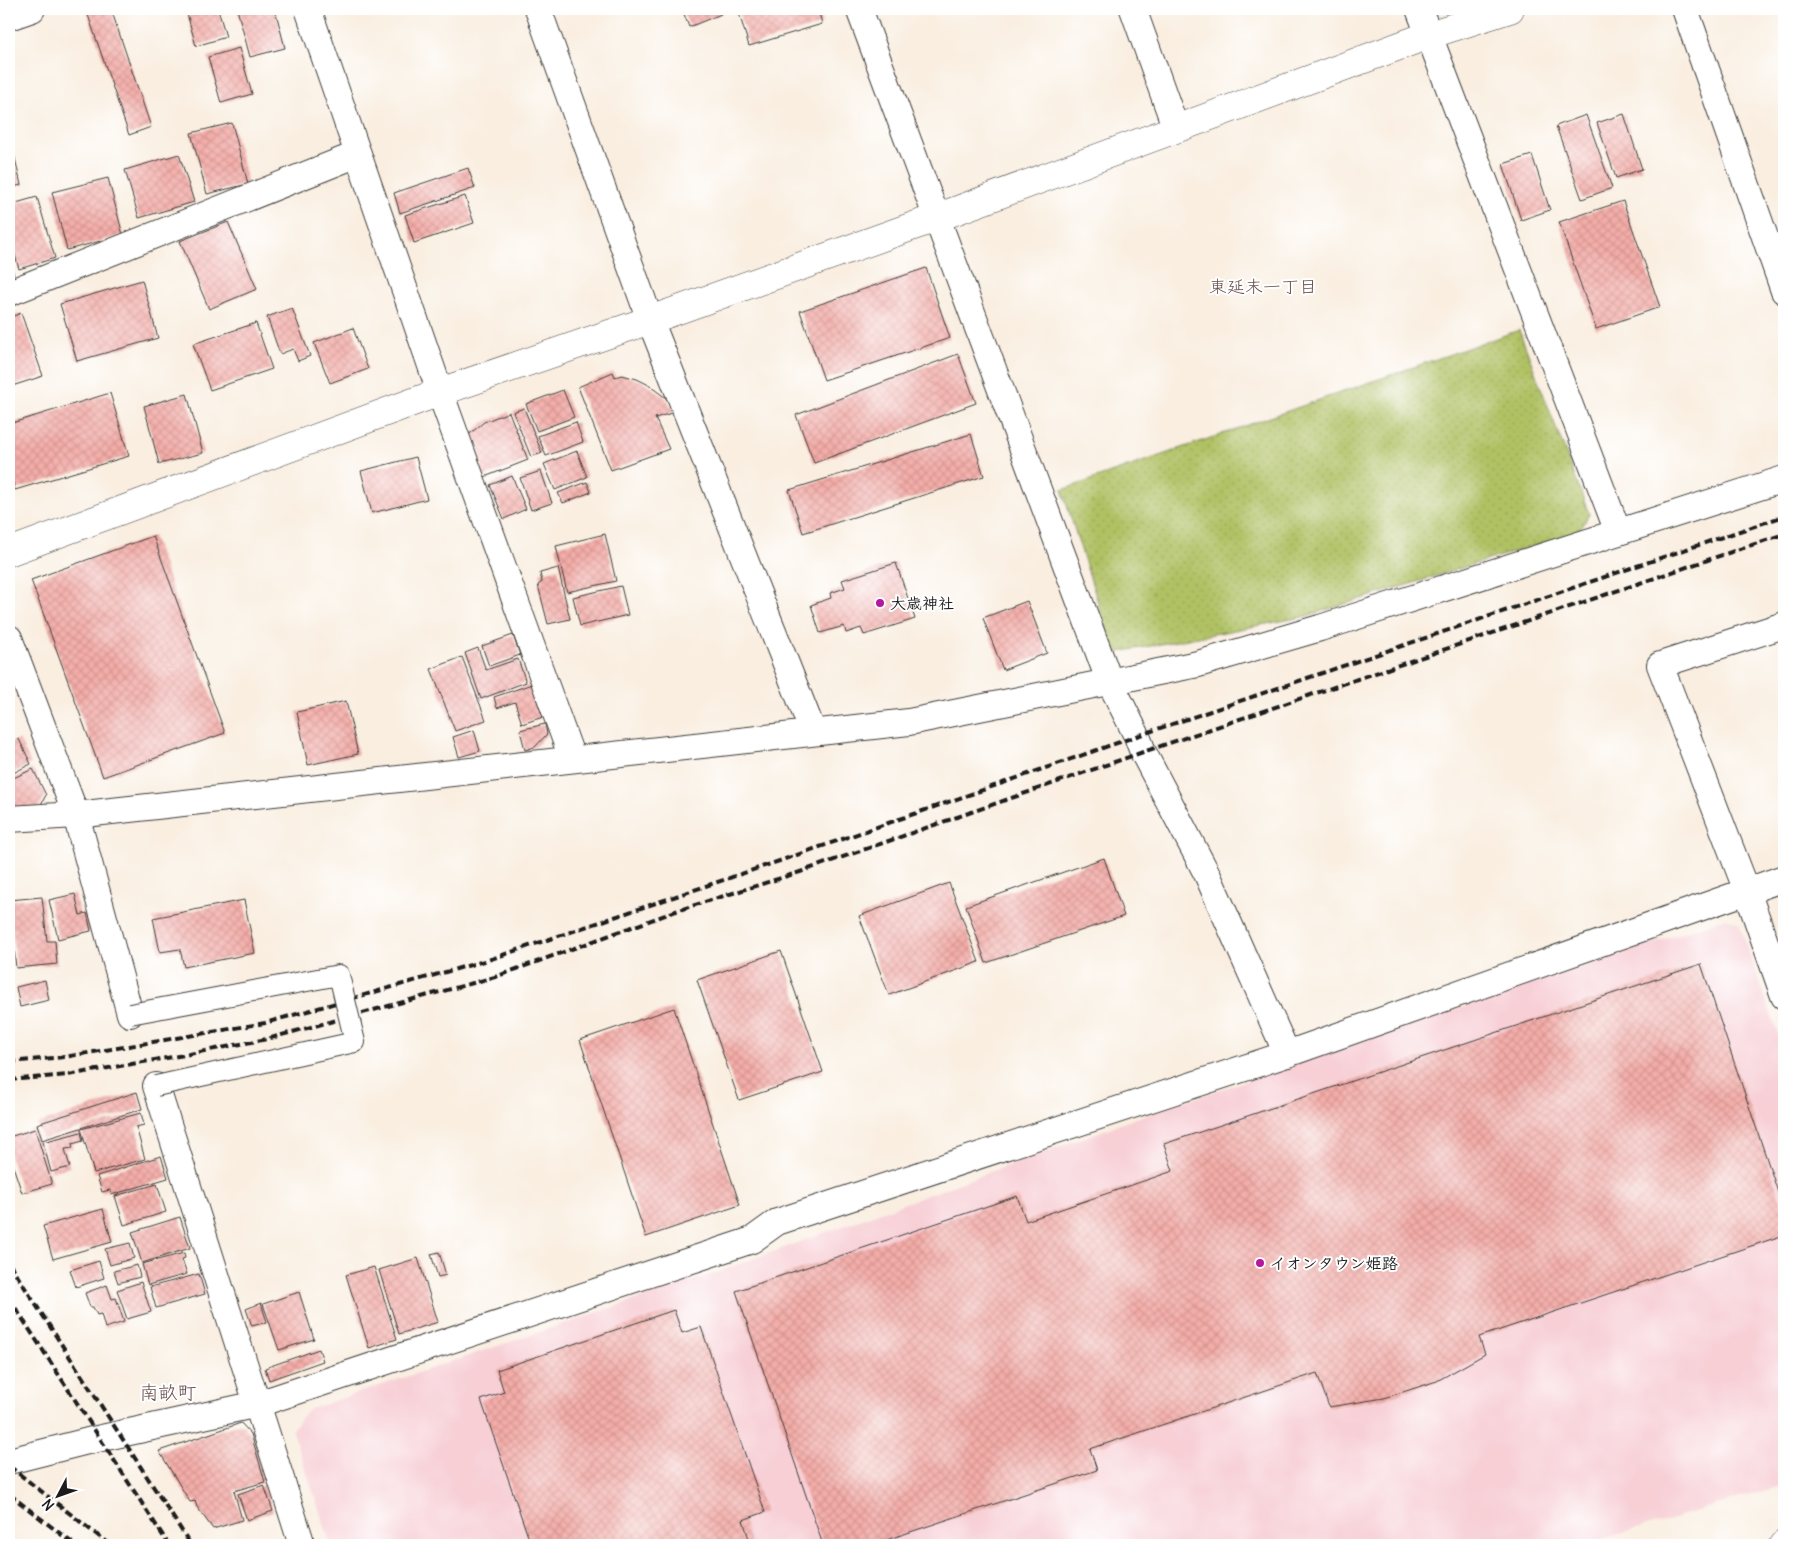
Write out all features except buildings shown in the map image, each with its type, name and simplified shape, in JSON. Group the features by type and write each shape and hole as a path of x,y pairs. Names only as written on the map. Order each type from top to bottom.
{"street":[{"path":"9,17 32,9"},
{"path":"308,9 440,392 572,758"},
{"path":"538,9 650,320 813,732"},
{"path":"858,9 1109,680 1143,752 1207,874 1287,1054"},
{"path":"1133,9 1176,129"},
{"path":"1419,9 1618,532"},
{"path":"9,552 440,392 650,320 936,218 1429,35 1510,9"},
{"path":"1686,9 1784,291"},
{"path":"9,293 358,154"},
{"path":"9,819 76,815 572,758 909,722 1109,680 1198,664 1320,628 1784,479"},
{"path":"1784,625 1660,665 1747,891 1784,996"},
{"path":"9,638 76,815 130,1014 339,975 355,1042 156,1086 302,1545"},
{"path":"9,1461 88,1441 258,1404 752,1240 777,1222 1287,1054 1784,878"}],"shaded area":[{"name":"イオンタウン姫路","path":"1726,918 1739,923 1784,1051 1784,1485 1583,1545 331,1545 292,1429 307,1410 721,1271 1153,1112"}],"green space":[{"path":"1519,330 1589,514 1579,532 1303,617 1114,653 1062,490"}],"railway":[{"path":"9,1062 64,1057 265,1023 488,960 794,856 1137,736 1784,516"},
{"path":"9,1080 68,1075 267,1039 495,977 676,911 800,872 1143,752 1784,534"},
{"path":"9,1263 191,1545"},
{"path":"9,1298 169,1545"},
{"path":"9,1466 110,1545"},
{"path":"9,1494 75,1545"},
{"path":"9,1541 14,1545"}],"place":[{"name":"大歳神社","path":"880,603"},
{"name":"イオンタウン姫路","path":"1260,1263"}],"district":[{"name":"東延末一丁目","path":"1263,287"},
{"name":"南畝町","path":"168,1392"}]}
